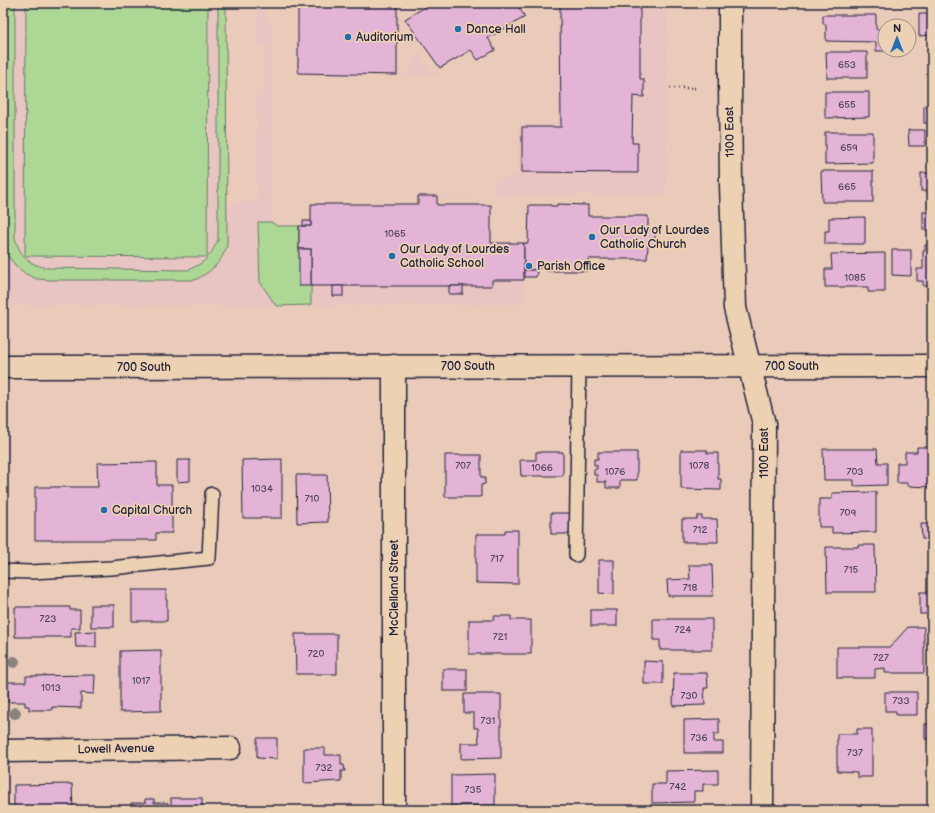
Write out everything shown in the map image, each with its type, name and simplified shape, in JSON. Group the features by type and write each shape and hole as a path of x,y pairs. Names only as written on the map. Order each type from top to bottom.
{"street":[{"name":"1100 East","path":"730,3 730,108 735,308 764,424 762,810"},
{"name":"McClelland Street","path":"394,366 394,810"},
{"name":"700 South","path":"3,367 932,366"},
{"name":"Lowell Avenue","path":"3,751 230,748"}],"lane":[{"path":"576,555 579,366"},
{"path":"3,571 30,572 110,568 209,558 212,494"}],"path":[{"path":"670,88 696,88"}],"shaded area":[{"path":"3,3 26,3 26,255 207,257 208,3 227,3 228,207 232,207 232,202 257,202 257,92 264,92 265,47 257,46 257,3 266,3 266,21 272,22 272,196 323,197 324,204 418,204 418,195 495,195 495,183 518,171 519,124 558,123 558,3 560,3 561,127 632,143 633,96 644,97 644,79 640,79 640,3 667,3 666,194 437,196 438,205 491,205 491,243 524,243 524,304 276,306 3,305","holes":["271,197 323,197 323,204 311,226 277,226 271,222"]},
{"path":"297,3 299,73 409,75 413,58 420,56 430,73 435,70 436,72 440,71 405,19 441,71 428,78 428,74 410,76 298,74 296,71"}],"green space":[{"path":"3,3 15,3 15,238 23,255 26,259 36,265 48,268 188,270 206,259 218,240 218,3 226,3 227,246 222,257 206,274 195,280 37,279 26,274 16,266 8,256 3,240"},
{"path":"26,3 208,3 207,257 25,256"},
{"path":"258,222 271,222 277,226 299,226 299,249 311,249 311,305 276,306 260,282"}],"building":[{"name":"Auditorium","path":"298,3 397,3 397,75 299,73"},
{"name":"Dance Hall","path":"432,3 516,3 525,17 488,38 495,50 478,60 471,50 440,68 405,19"},
{"path":"560,3 640,3 640,79 644,79 644,97 633,96 632,143 638,143 638,173 522,172 522,127 561,127"},
{"path":"922,3 932,3 932,7 922,7"},
{"path":"919,14 932,14 932,35 919,36"},
{"path":"823,15 876,15 877,51 876,42 826,41 826,24 823,24"},
{"path":"826,52 867,52 867,78 827,78"},
{"path":"825,92 869,92 869,117 825,118"},
{"path":"924,106 932,106 932,123 924,123"},
{"path":"908,130 925,130 925,146 909,146"},
{"path":"825,132 873,132 873,163 825,164"},
{"path":"821,171 873,171 873,202 822,202"},
{"path":"921,173 932,173 932,191 921,191"},
{"name":"Our Lady of Lourdes Catholic School","path":"418,196 437,196 437,205 491,205 491,243 524,243 524,280 492,280 492,286 311,286 311,249 299,249 299,226 311,226 311,204 418,204"},
{"name":"Our Lady of Lourdes Catholic Church","path":"557,204 588,205 588,216 648,216 648,230 655,230 655,245 648,245 647,259 588,259 587,271 546,271 547,268 524,270 524,243 528,243 529,205 557,206"},
{"path":"923,212 932,212 932,230 923,230"},
{"path":"865,217 865,244 825,244 825,231 829,231 829,218"},
{"path":"303,221 311,221 311,226 303,226"},
{"path":"925,245 932,245 932,286 923,286 923,281 917,281 917,269 923,269 923,251 925,251"},
{"path":"299,249 311,249 311,286 299,286"},
{"path":"892,250 911,250 911,276 892,275"},
{"path":"885,253 885,292 868,292 868,287 825,287 825,269 832,269 831,254"},
{"path":"524,270 537,270 536,277 524,277"},
{"path":"333,286 343,286 343,296 333,296"},
{"path":"449,286 463,286 463,294 449,294"},
{"path":"917,447 932,447 932,487 907,486 907,483 897,483 897,463 905,463 905,452 917,452"},
{"path":"823,449 877,449 878,463 887,463 887,485 854,486 854,480 824,480"},
{"path":"681,450 707,450 707,453 718,453 718,479 721,479 721,490 681,489"},
{"path":"536,452 563,452 563,476 521,476 520,460 536,460"},
{"path":"598,452 637,452 637,480 620,480 620,488 606,488 606,482 597,482 597,475 594,475 594,469 597,469 597,465 594,465 594,459 598,459"},
{"path":"445,455 481,455 481,477 485,477 485,484 481,485 481,497 445,497"},
{"path":"282,459 282,518 243,518 242,460"},
{"path":"177,460 190,460 190,481 177,482"},
{"name":"Capital Church","path":"157,462 157,485 172,485 172,533 156,533 156,540 35,540 35,487 98,487 97,463"},
{"path":"296,475 327,475 328,522 297,523"},
{"path":"876,492 876,532 832,533 832,527 819,527 819,499 832,499 832,493"},
{"path":"551,513 573,513 573,534 551,534"},
{"path":"697,516 702,516 702,519 717,519 718,542 682,542 682,519 697,519"},
{"path":"921,524 932,524 932,539 922,539"},
{"path":"505,530 518,530 518,584 476,583 476,534 505,534"},
{"path":"858,545 875,545 876,592 827,592 826,547 858,547"},
{"path":"599,560 614,560 614,594 599,593"},
{"path":"689,565 712,565 713,596 668,596 667,580 690,579"},
{"path":"132,590 166,590 167,621 132,621"},
{"path":"920,592 932,592 932,614 920,614"},
{"path":"91,605 114,605 114,627 91,627"},
{"path":"15,607 70,607 70,610 80,610 80,628 71,628 71,637 15,637"},
{"path":"591,610 617,610 617,626 591,626"},
{"path":"494,616 511,616 511,620 531,620 531,654 469,654 469,620 494,620"},
{"path":"653,619 712,619 712,650 660,650 660,640 653,640"},
{"path":"908,627 924,627 924,673 885,673 885,668 875,669 875,678 837,678 837,647 890,647"},
{"path":"96,631 96,647 76,647 75,632"},
{"path":"295,634 337,634 337,674 296,674"},
{"path":"161,650 161,711 120,712 120,651"},
{"path":"644,661 663,662 663,684 644,684"},
{"path":"443,669 467,669 467,691 443,691"},
{"path":"674,673 707,673 708,688 704,688 705,705 673,706"},
{"path":"95,675 94,694 81,693 81,708 52,707 52,710 29,710 29,706 25,706 25,702 8,702 8,682 26,682 26,676"},
{"path":"885,692 917,692 917,715 896,715 896,711 885,711"},
{"path":"464,694 501,694 501,758 461,759 461,743 479,743 478,728 474,728 474,713 464,713"},
{"path":"719,719 719,734 714,734 714,742 723,742 723,753 684,753 684,720"},
{"path":"925,724 932,724 932,739 925,739"},
{"path":"857,729 872,729 872,777 857,777 857,772 837,771 837,734 857,734"},
{"path":"257,738 277,738 277,759 257,758"},
{"path":"304,748 325,748 325,755 341,755 341,765 344,765 345,771 341,771 341,781 304,783"},
{"path":"718,770 718,784 703,784 703,791 694,791 694,802 652,803 652,784 666,784 666,771"},
{"path":"495,774 495,805 451,806 451,775"},
{"path":"72,784 73,810 14,810 14,785"},
{"path":"171,798 202,798 202,810 171,810"},
{"path":"145,799 154,799 154,803 168,803 168,810 131,810 131,803 145,803"}],"place":[{"name":"Dance Hall","path":"458,29"},
{"name":"Auditorium","path":"348,37"},
{"name":"Our Lady of Lourdes Catholic Church","path":"592,237"},
{"name":"Our Lady of Lourdes Catholic School","path":"392,256"},
{"name":"Parish Office","path":"529,266"},
{"name":"Capital Church","path":"104,510"}]}
